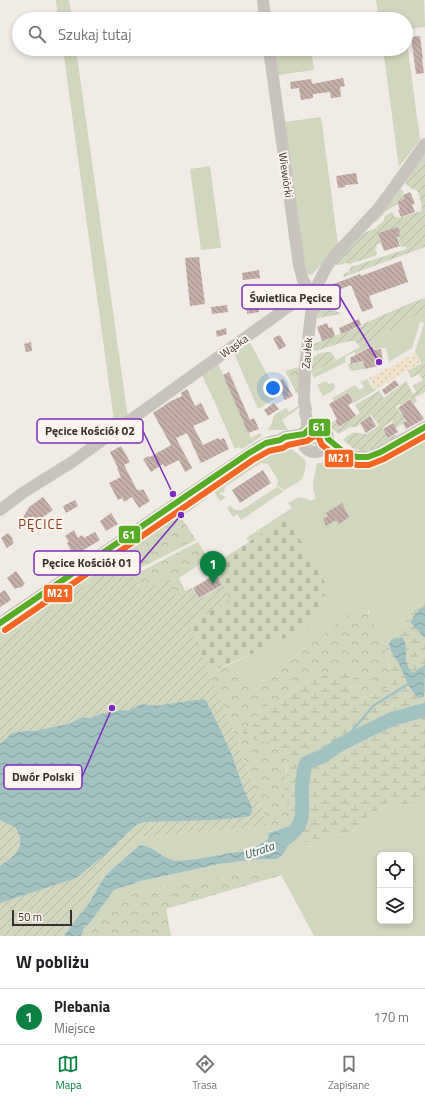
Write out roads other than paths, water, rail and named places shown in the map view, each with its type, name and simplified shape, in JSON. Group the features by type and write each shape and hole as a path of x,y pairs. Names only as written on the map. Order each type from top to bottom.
{"street":[{"path":"263,0 264,12"},
{"name":"Wiewiórki","path":"270,56 299,265 303,280 314,298"},
{"path":"314,298 315,290 327,266 345,244 378,209 425,144"},
{"name":"Wąska","path":"0,510 24,492 72,462 301,298 314,298"},
{"name":"Zaułek","path":"308,434 310,412 306,409 304,397 305,367 314,298"},
{"path":"0,623 267,442 280,440 285,437 308,434 322,428 326,432 326,444 332,452 360,458 372,456 425,427"},
{"path":"308,434 307,448 312,451 318,451 326,444"}],"water":[{"path":"425,607 425,638 410,622 419,609"},
{"path":"402,637 406,646 407,664 413,673 425,665 424,697 418,698 410,688 398,662 391,651 389,643 393,639"},
{"path":"204,699 231,753 252,808 251,814 247,817 211,820 144,822 136,825 107,853 76,878 0,903 0,866 15,854 20,845 20,840 19,834 15,827 0,820 0,744 13,733 35,731 69,724 80,718 92,718 100,714 122,710 128,711 142,704 155,706"},
{"path":"297,826 298,830 283,854 277,859 250,860 219,864 141,881 114,890 89,924 85,926 81,936 64,936 86,908 103,879 111,870 139,846 147,846 172,860 192,860 246,851 265,841 269,837 268,833 286,827"}],"waterway":[{"path":"341,744 373,706 408,684"},
{"name":"Utrata","path":"284,840 293,833 301,819 302,788 306,763 323,756 341,744 392,719 425,710"}],"place":[{"name":"Świetlica Pęcice","path":"379,362"},
{"name":"Pęcice Kościół 02","path":"173,494"},
{"name":"Pęcice Kościół 01","path":"181,515"},
{"name":"Plebania","path":"213,584"},
{"name":"Dwór Polski","path":"112,708"}],"district":[{"name":"PĘCICE","path":"41,524"}]}
